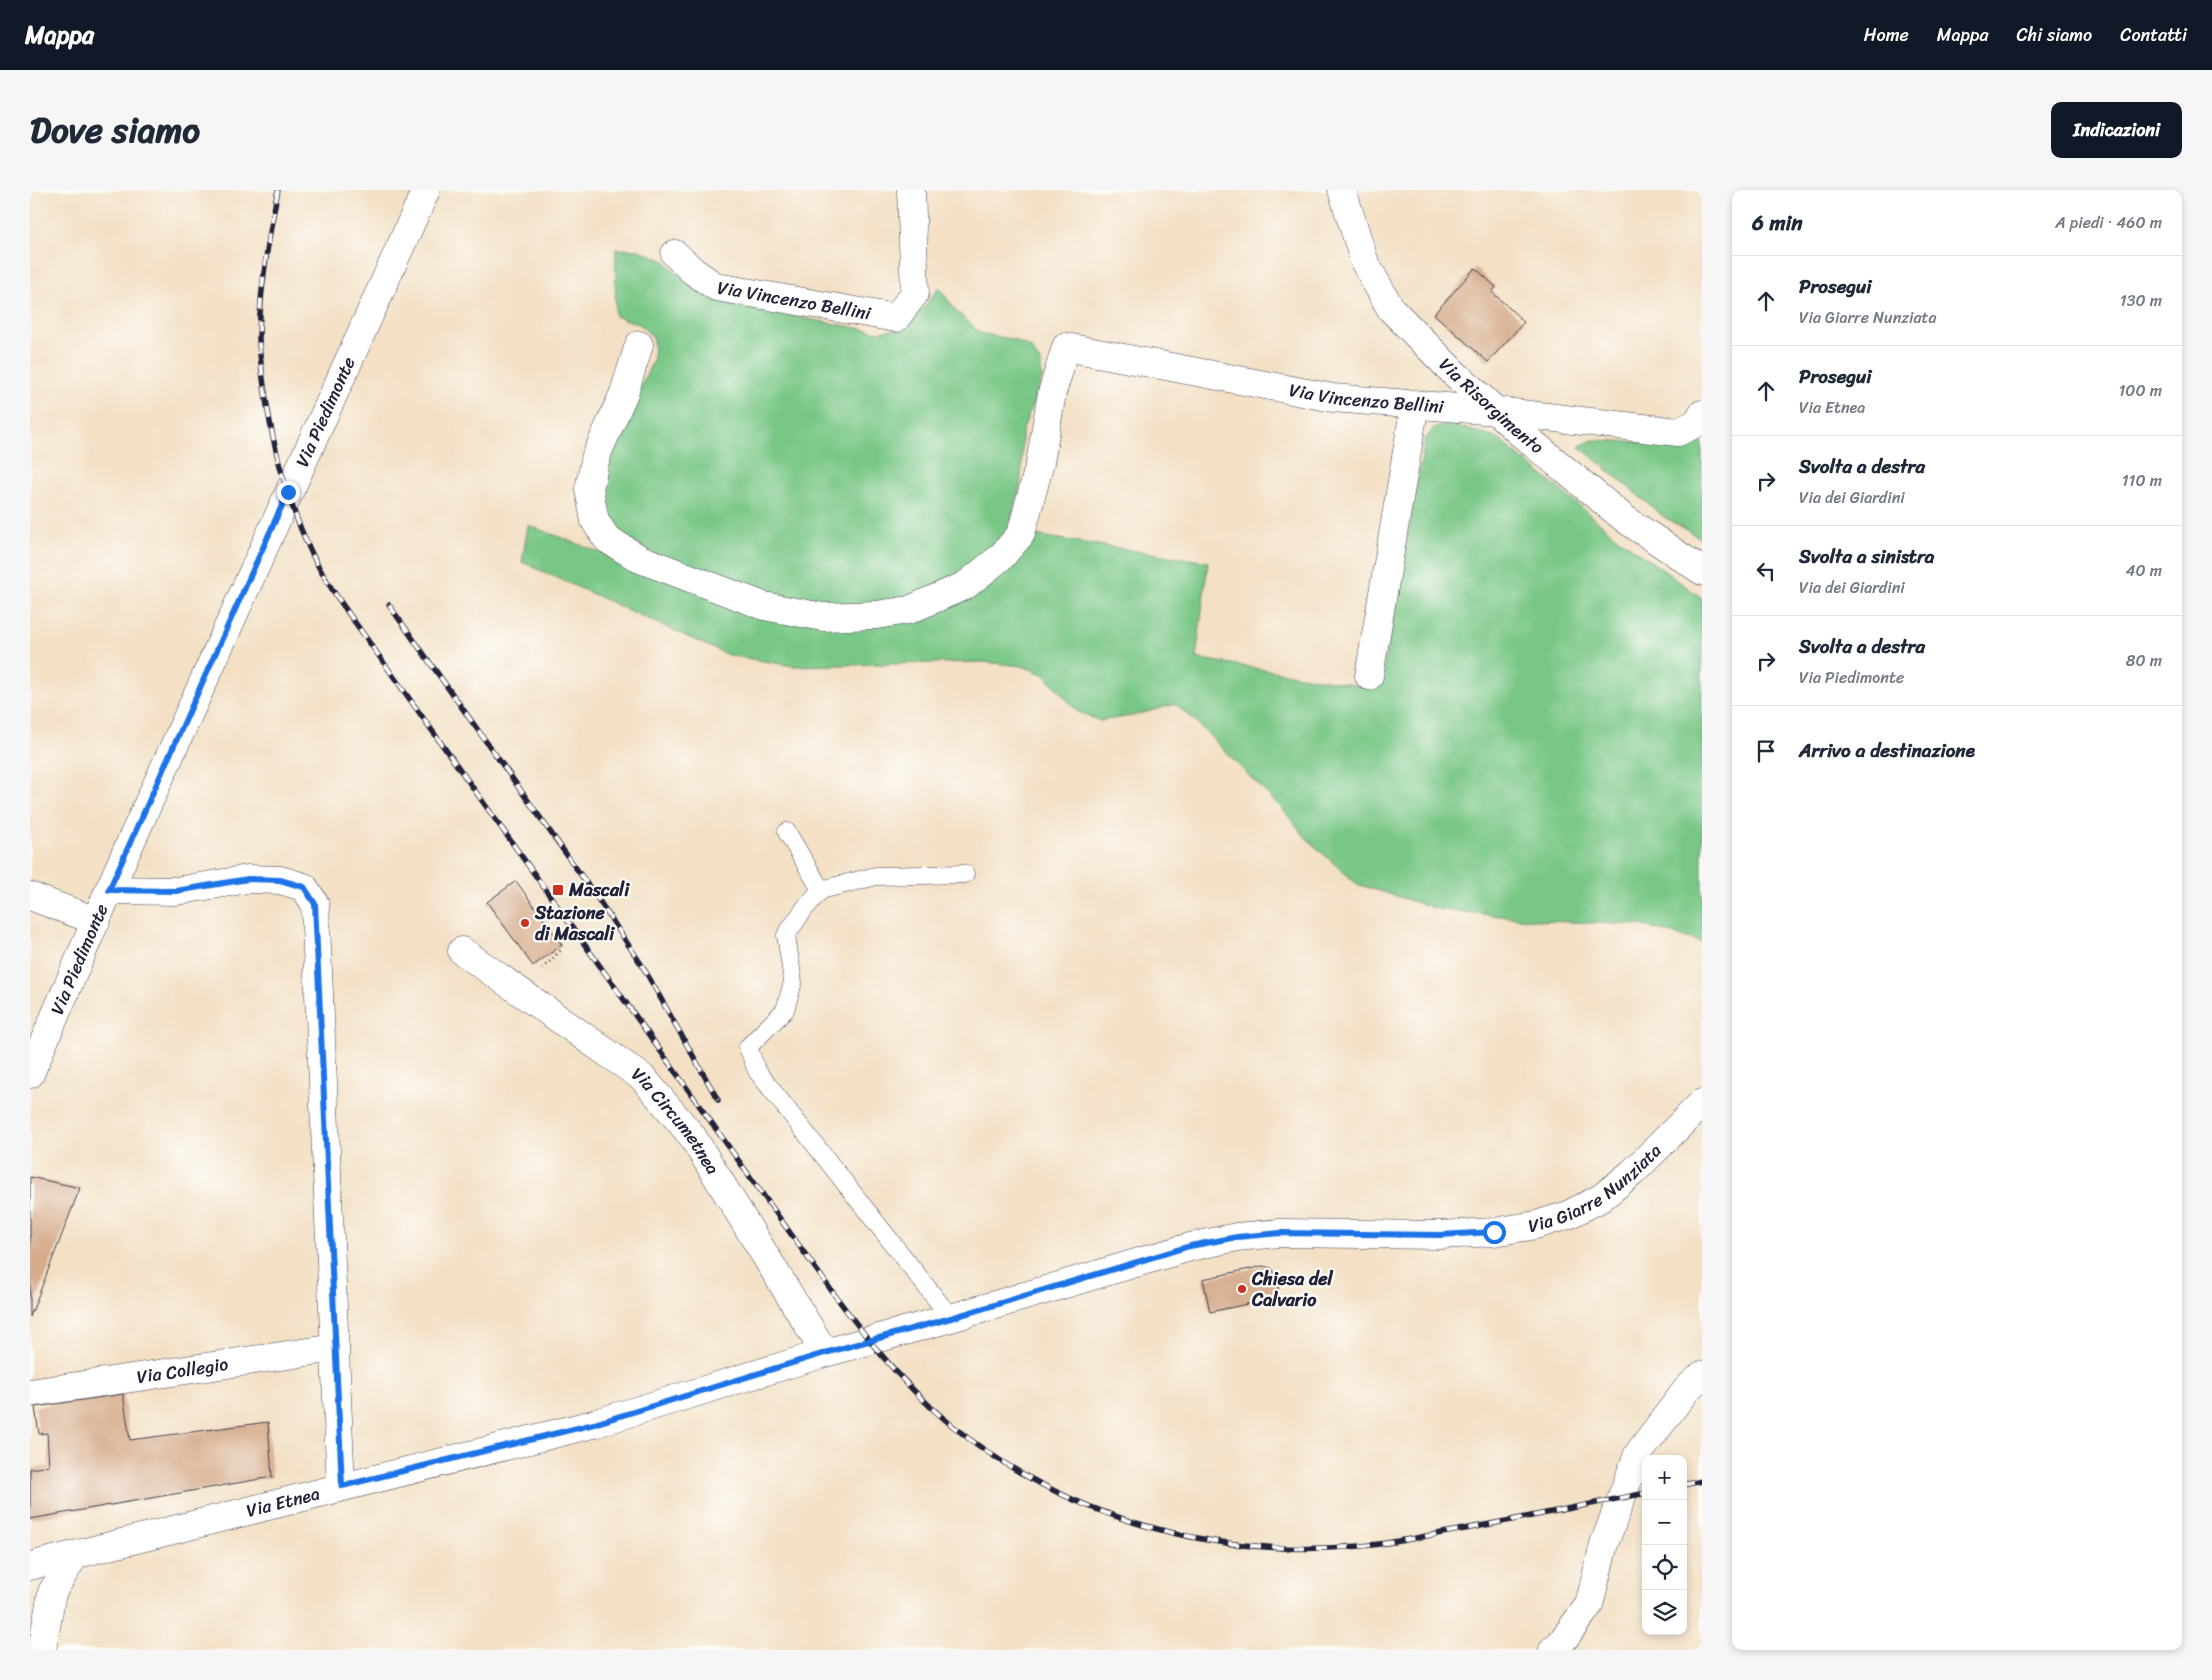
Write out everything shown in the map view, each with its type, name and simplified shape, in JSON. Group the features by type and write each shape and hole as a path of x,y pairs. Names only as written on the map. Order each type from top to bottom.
{"street":[{"name":"Via Piedimonte","path":"30,1074 109,890 426,190"},
{"name":"Via Vincenzo Bellini","path":"675,254 693,272 716,287 896,318 915,293 912,190"},
{"name":"Via Risorgimento","path":"1342,190 1365,263 1391,309 1454,373 1496,411 1625,519 1702,571"},
{"name":"Via Vincenzo Bellini","path":"639,345 624,392 596,456 589,489 595,521 607,539 640,560 764,606 823,616 876,615 909,610 966,585 1000,557 1021,534 1040,463 1052,393 1066,347 1333,398 1496,411 1678,432 1699,419"},
{"path":"1370,676 1415,404"},
{"path":"109,890 176,891 248,879 280,880 304,887 315,904 334,1348 342,1486"},
{"path":"30,896 96,921"},
{"name":"Via Circumetnea","path":"462,951 642,1078 692,1136 825,1353"},
{"name":"Via Giarre Nunziata","path":"825,1353 951,1318 1190,1246 1237,1237 1280,1233 1440,1235 1494,1232 1536,1225 1568,1215 1600,1198 1633,1172 1702,1103"},
{"name":"Via Collegio","path":"30,1393 334,1348"},
{"name":"Via Etnea","path":"30,1566 594,1424 825,1353"},
{"path":"1554,1650 1589,1605 1604,1544 1638,1454 1687,1389 1702,1374"},
{"path":"38,1637 52,1592 75,1555"}],"lane":[{"path":"787,832 821,890"},
{"path":"951,1318 757,1071 748,1047 785,1010 793,982 786,935 805,908 821,890 876,876 965,874"}],"green space":[{"path":"616,249 639,250 665,261 691,286 732,305 879,332 901,328 923,309 939,287 955,310 980,333 1015,340 1031,348 1041,364 1042,378 1022,432 1020,487 1009,528 975,565 910,600 841,607 741,589 658,556 616,532 603,513 603,493 613,449 654,358 653,337 639,324 615,316"},
{"path":"1448,424 1496,437 1617,537 1702,598 1702,942 1641,925 1546,921 1437,909 1357,884 1308,840 1283,810 1192,718 1175,704 1132,716 1100,721 1077,711 1045,675 1022,666 984,662 793,666 728,655 522,562 528,525 662,576 860,624 1034,535 1208,562 1196,658 1366,687 1383,670 1425,440 1433,429"},
{"path":"1702,432 1702,539 1664,517 1579,446 1593,440 1677,444"}],"building":[{"path":"1475,268 1496,287 1492,292 1524,322 1488,362 1434,314"},
{"name":"Stazione di Mascali","path":"516,881 562,945 533,966 487,902"},
{"path":"30,1177 80,1188 30,1317"},
{"name":"Chiesa del Calvario","path":"1263,1266 1271,1268 1277,1276 1279,1285 1277,1294 1271,1299 1210,1312 1203,1279"},
{"path":"123,1394 130,1440 268,1422 272,1477 30,1519 30,1469 49,1466 47,1433 39,1434 35,1407"}],"railway":[{"path":"278,190 263,281 259,337 260,355 267,407 276,450 295,514 317,564 353,619 833,1292 879,1352 912,1389 949,1423 994,1456 1041,1484 1091,1507 1143,1525 1196,1538 1250,1546 1305,1548 1382,1544 1642,1494"},
{"path":"389,605 598,899 643,967 718,1100"},
{"path":"1687,1484 1702,1481"}],"place":[{"name":"Mascali","path":"558,890"},
{"name":"Stazione di Mascali","path":"525,923"},
{"name":"Chiesa del Calvario","path":"1242,1289"}],"route":[{"path":"288,492 109,890 176,891 210,887 248,879 280,880 304,887 315,904 334,1348 342,1486 594,1424 825,1353 951,1318 1190,1246 1237,1237 1280,1233 1440,1235 1494,1232"}]}
